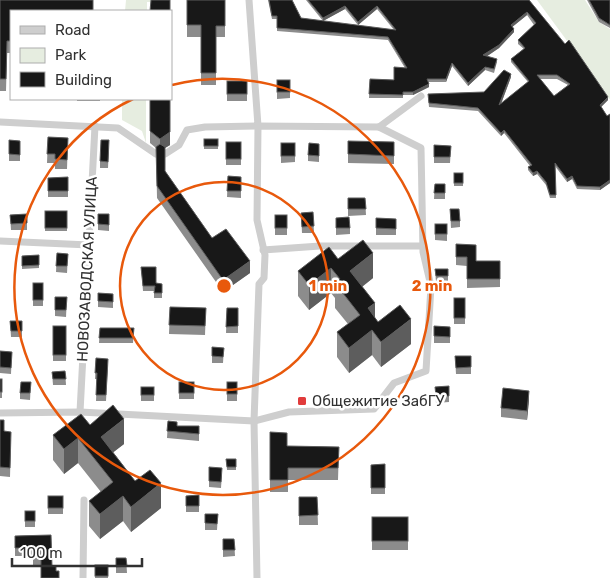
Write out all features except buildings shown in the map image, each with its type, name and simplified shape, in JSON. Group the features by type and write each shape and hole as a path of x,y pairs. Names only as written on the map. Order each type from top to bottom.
{"street":[{"path":"249,0 258,126 257,220 264,250 264,278 259,284 254,421 256,578"},
{"path":"379,126 421,96"},
{"path":"0,122 118,128 156,154"},
{"name":"НОВОЗАВОДСКАЯ УЛИЦА","path":"80,412 95,126"},
{"path":"0,413 80,412 254,421 289,412 326,413 374,410 394,383 426,371 431,286 423,246 421,148 379,126 205,126 187,130 179,146 165,154"},
{"path":"0,241 89,245"},
{"path":"264,250 320,246 423,246"},
{"path":"83,578 84,500"}],"green space":[{"path":"126,0 158,0 158,2 147,2 147,10 125,10"},
{"path":"537,0 585,0 599,22 610,29 610,99 602,95 565,38"},
{"path":"122,100 146,100 146,143 142,131 122,120"}],"place":[{"name":"Общежитие ЗабГУ","path":"302,401"}]}
